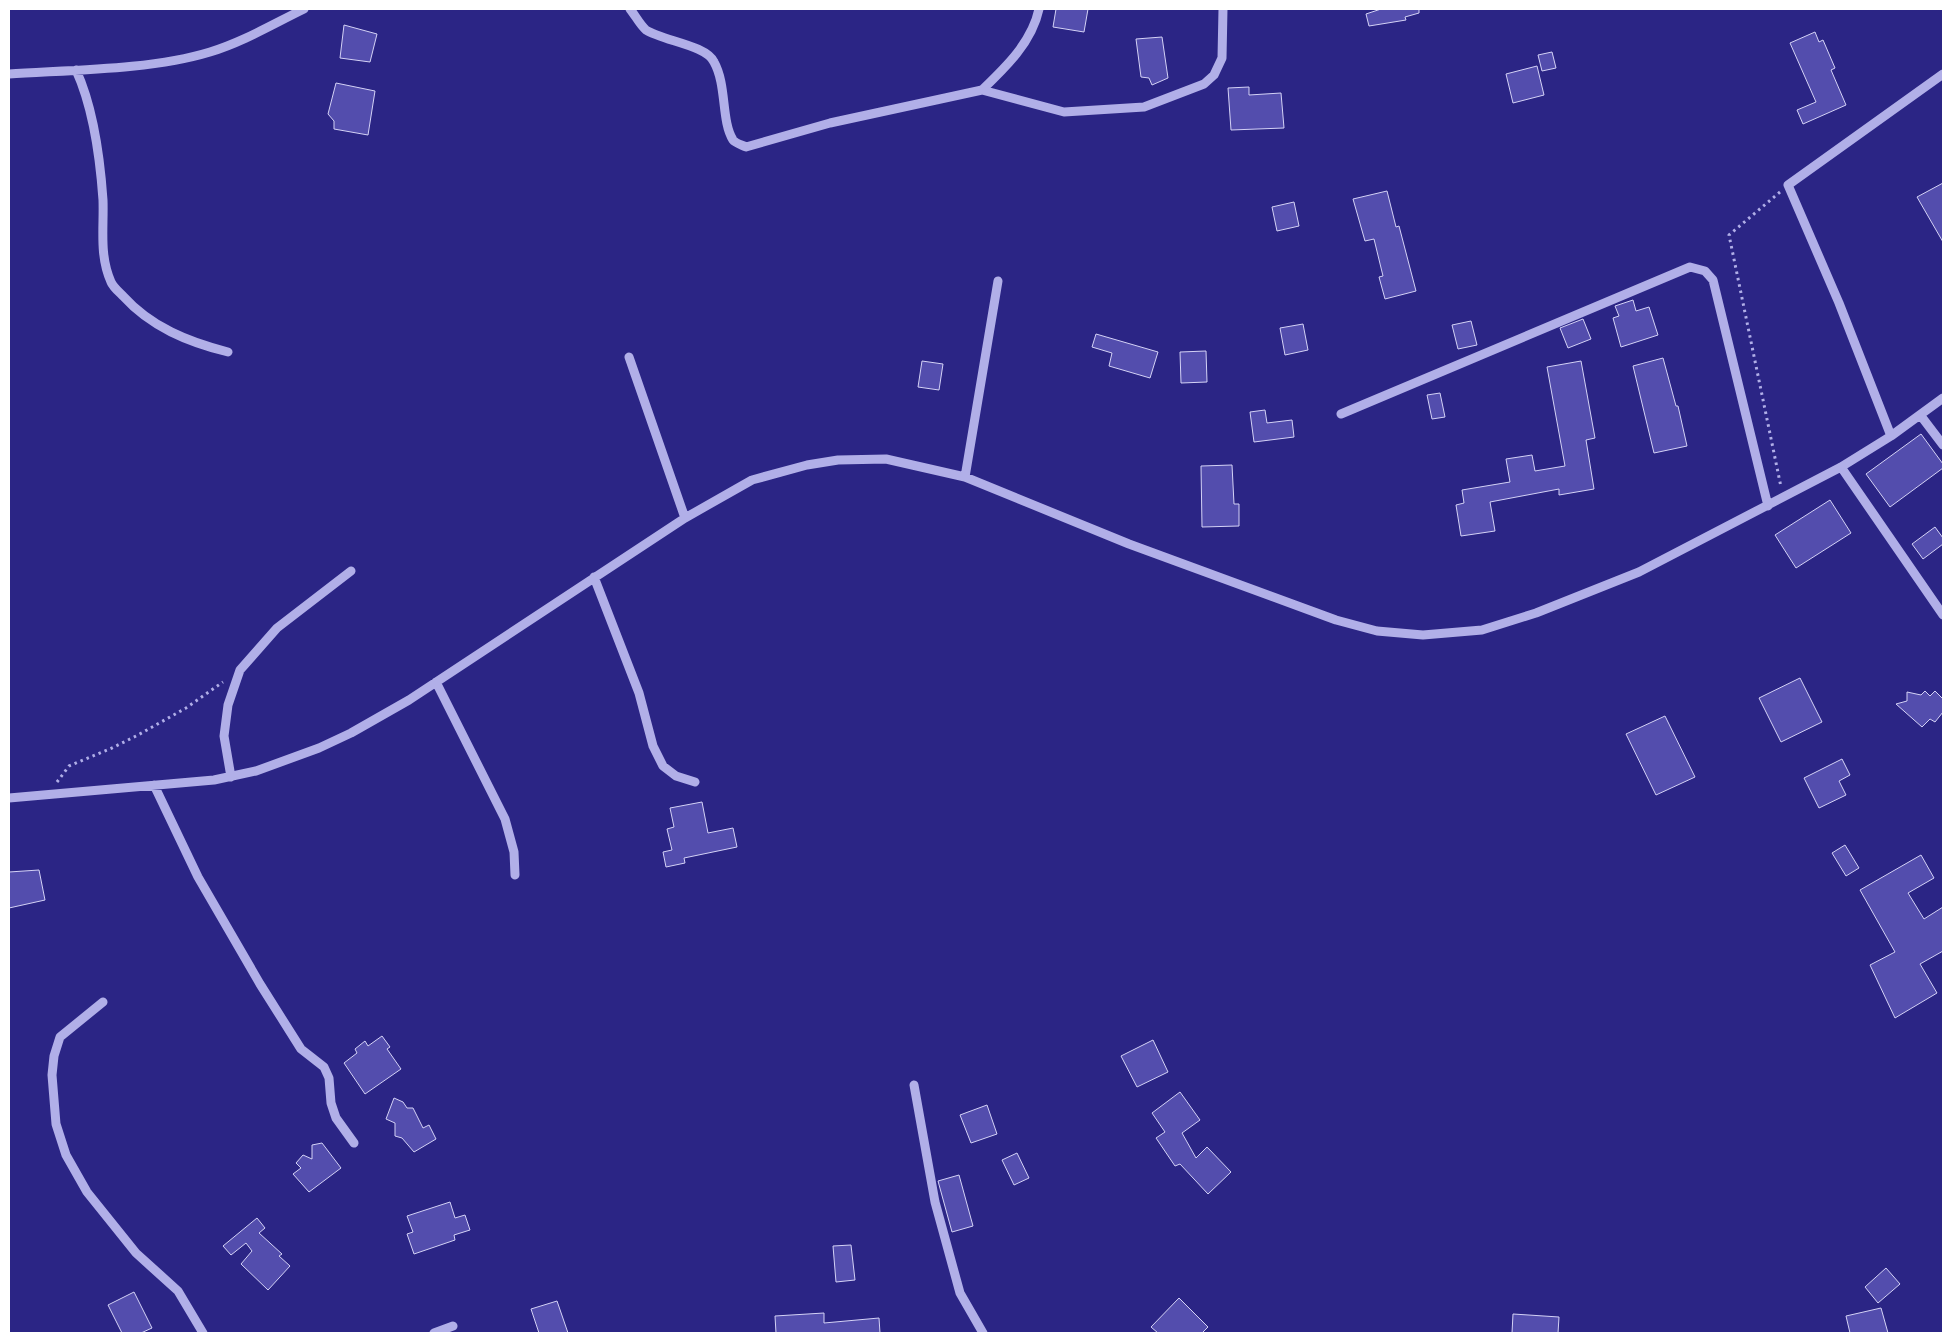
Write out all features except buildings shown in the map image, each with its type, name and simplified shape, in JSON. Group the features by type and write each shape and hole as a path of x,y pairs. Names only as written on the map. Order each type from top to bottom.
{"street":[{"path":"9,74 76,70 173,60 210,52 243,39 304,9"},
{"path":"630,9 644,29 661,38 691,46 714,59 722,79 730,132 734,141 746,147 830,123 982,90 1064,112 1144,107 1204,84 1214,75 1222,58 1223,9"},
{"path":"982,90 1001,72 1020,48 1036,24 1039,9"},
{"path":"76,70 83,86 93,129 103,199 103,259 112,284 135,310 174,335 228,352"},
{"path":"1891,436 1840,303 1788,185 1943,74"},
{"path":"1341,414 1690,267 1705,271 1713,280 1768,506"},
{"path":"965,477 998,281"},
{"path":"629,357 685,518"},
{"path":"9,798 231,777 285,761 352,734 436,682 685,518 752,480 838,460 886,459 965,477 1129,544 1336,620 1377,631 1423,635 1482,630 1536,613 1639,572 1841,467 1921,416 1943,398"},
{"path":"1921,416 1943,445"},
{"path":"1841,467 1943,615"},
{"path":"231,777 224,736 228,705 240,670 277,628 351,571"},
{"path":"594,577 639,694 653,746 663,766 676,776 695,782"},
{"path":"436,682 504,819 514,852 515,875"},
{"path":"154,785 198,877 260,984 302,1049 324,1067 329,1078 331,1103 336,1118 354,1143"},
{"path":"103,1002 60,1037 54,1056 52,1075 56,1124 66,1155 87,1192 136,1253 178,1291 203,1333"},
{"path":"914,1085 935,1202 960,1293 983,1333"},
{"path":"434,1333 453,1326"}],"path":[{"path":"1783,497 1729,235 1788,185"},
{"path":"47,794 69,766 138,735 186,708 240,670"}]}
